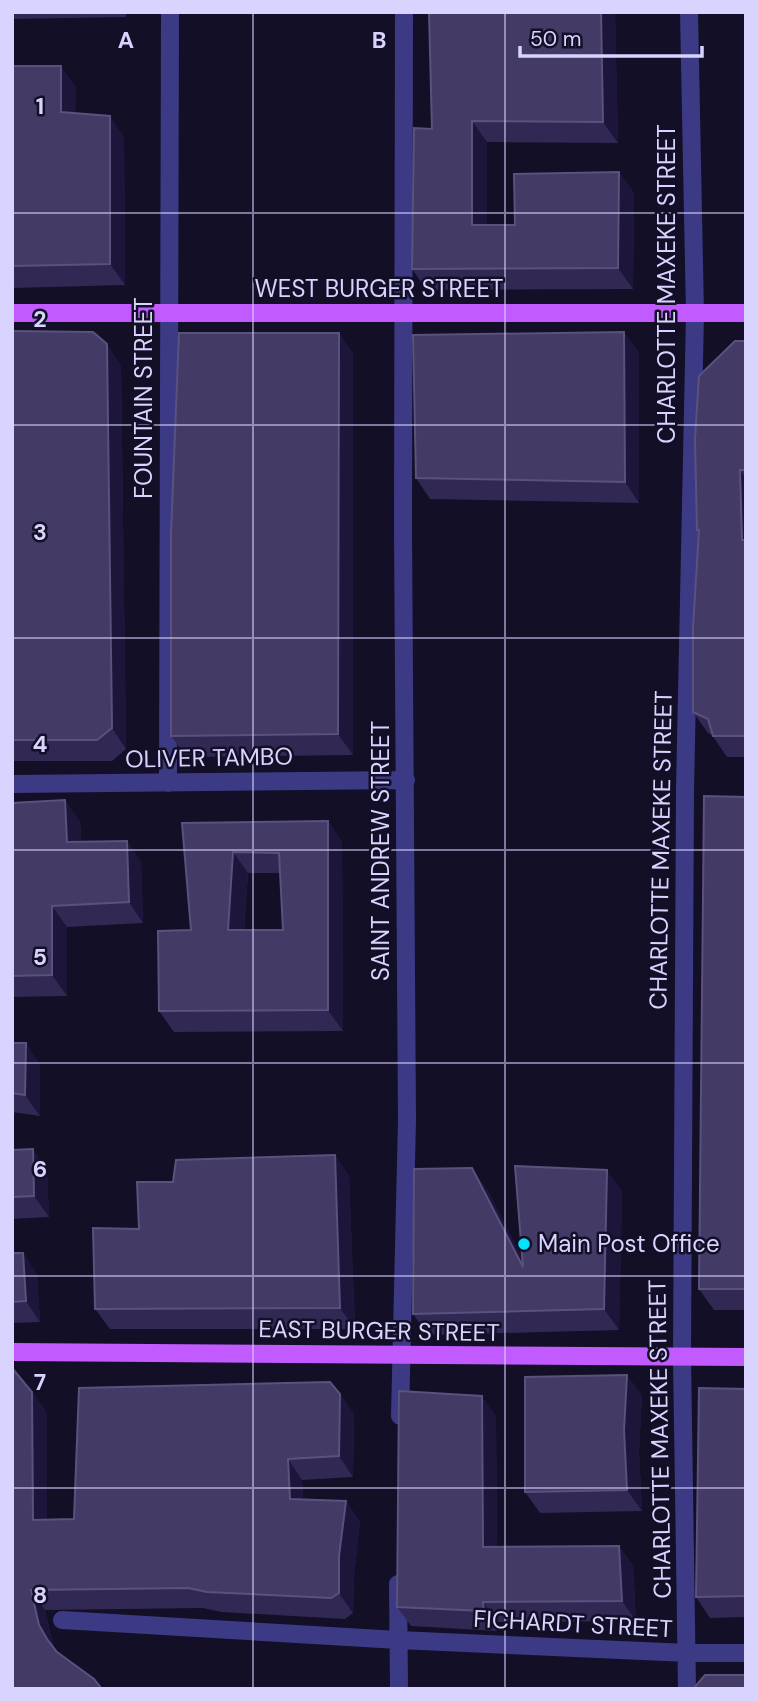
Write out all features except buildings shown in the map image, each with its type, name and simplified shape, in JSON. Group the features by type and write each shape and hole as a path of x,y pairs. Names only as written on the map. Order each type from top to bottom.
{"main road":[{"name":"WEST BURGER STREET","path":"12,313 746,313"},
{"name":"EAST BURGER STREET","path":"12,1352 746,1357"}],"street":[{"name":"FOUNTAIN STREET","path":"168,783 170,12"},
{"name":"SAINT ANDREW STREET","path":"400,1437 407,1120 404,12"},
{"name":"CHARLOTTE MAXEKE STREET","path":"687,1689 682,1357 685,804 695,314 689,12"},
{"name":"OLIVER TAMBO","path":"12,784 406,780"},
{"path":"399,1573 399,1689"},
{"name":"FICHARDT STREET","path":"62,1620 398,1640 687,1653 746,1653"}],"place":[{"name":"Main Post Office","path":"524,1244"}]}
